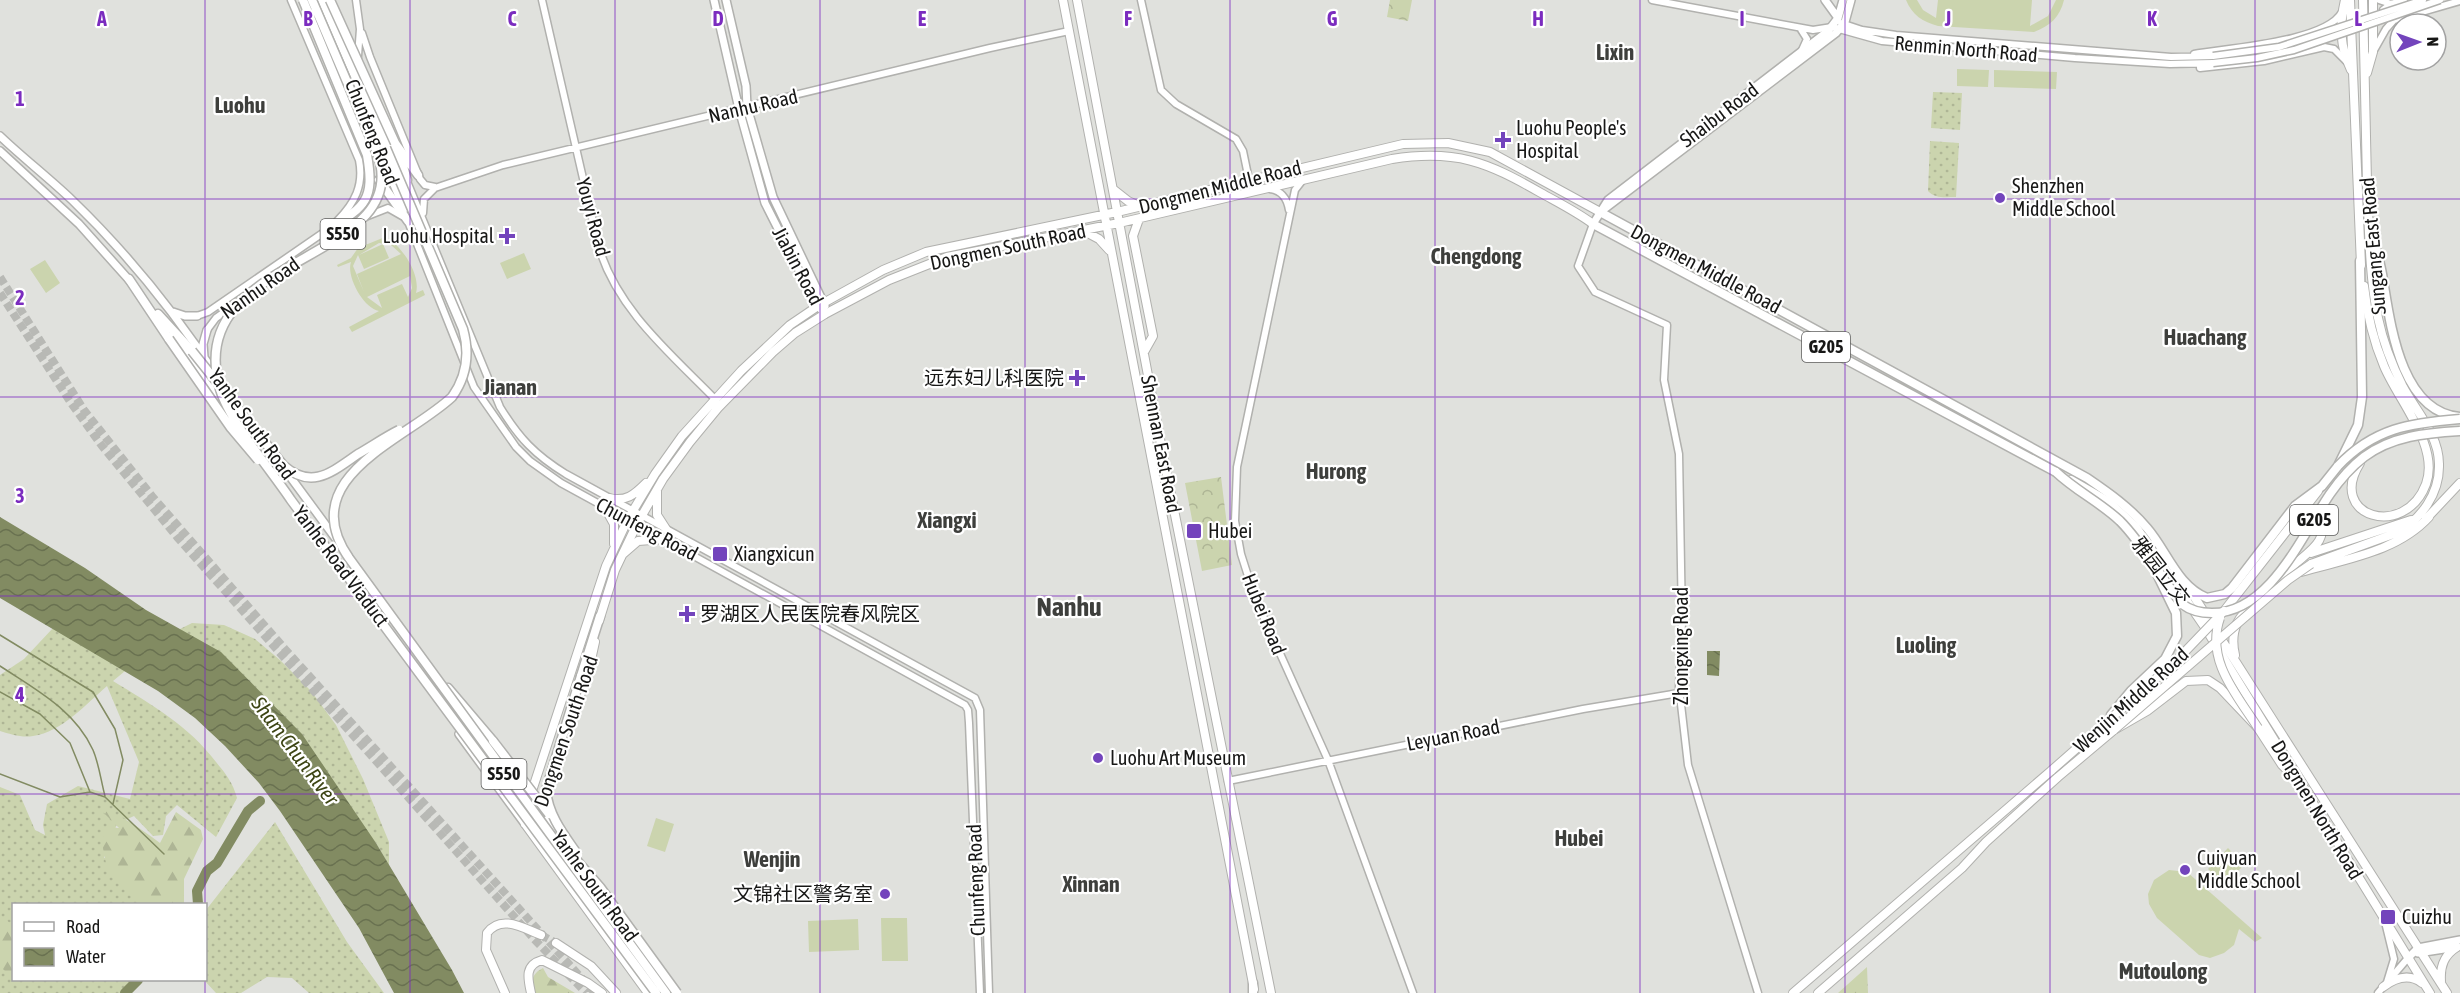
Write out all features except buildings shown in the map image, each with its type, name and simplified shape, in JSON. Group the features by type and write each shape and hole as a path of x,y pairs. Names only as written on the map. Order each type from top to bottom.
{"highway":[{"path":"304,0 376,176 408,221"},
{"name":"Yanhe Road Viaduct","path":"312,0 377,152 381,168 381,185 369,212 348,231 250,292 233,308 220,334 216,354 216,372 224,399 235,419 291,500 656,993"},
{"name":"Yanhe Road Viaduct","path":"322,0 466,338 467,358 461,382 452,396 431,414 361,463 345,479 335,509 337,535 345,553 526,798 666,993"},
{"path":"330,0 396,143 407,180"},
{"path":"396,143 418,175"},
{"path":"328,230 357,211 367,196 371,176 367,155"},
{"name":"Dongmen Middle Road","path":"1600,212 2086,478 2130,509 2149,530 2186,584"},
{"name":"Dongmen Middle Road","path":"1593,224 1623,242 1767,315 2056,472"},
{"path":"2369,224 2382,273 2390,324 2398,349 2418,394 2427,405 2446,415 2460,418"},
{"path":"2338,466 2358,425 2362,397 2360,261"},
{"path":"129,279 231,428 291,500"},
{"path":"158,314 192,351 283,465 293,473 305,477 321,476 333,472 362,452 431,414"},
{"name":"Wenjin Middle Road","path":"2322,486 2355,449 2385,432 2418,423 2460,418"},
{"name":"雅园立交","path":"2056,472 2070,485 2113,515 2131,533 2182,604 2200,612 2216,613 2238,608 2270,585 2334,489 2363,458 2383,446 2409,436 2460,431"},
{"name":"雅园立交","path":"2186,584 2207,598 2225,594 2246,572 2279,524 2295,506 2322,486"},
{"path":"2106,723 2131,692 2165,659 2177,636 2176,613 2147,555"},
{"path":"560,829 549,806 546,790 600,616"},
{"path":"441,680 493,741 560,829 677,993"},
{"path":"526,798 600,887"},
{"path":"1253,983 1254,993"}],"main road":[{"name":"Jiabin Road","path":"714,0 739,109 765,203 821,304"},
{"name":"Jiabin Road","path":"726,0 746,86 747,107 773,197 825,314"},
{"name":"Shennan East Road","path":"1063,0 1253,983"},
{"name":"Shennan East Road","path":"1077,0 1271,993"},
{"path":"1826,0 1838,18"},
{"name":"Shaibu Road","path":"1838,27 1843,0"},
{"path":"1838,27 1851,0"},
{"path":"2346,0 2341,20 2341,42 2353,74"},
{"name":"Sungang East Road","path":"2350,0 2360,261 2368,319 2391,381 2424,441 2429,462 2426,484 2410,506 2397,515 2376,518 2362,511 2353,497 2352,482 2363,458"},
{"name":"Sungang East Road","path":"2363,0 2369,224 2374,297 2382,333 2403,386 2434,439 2438,451 2437,486 2420,515 2396,534"},
{"path":"2364,81 2373,52 2373,0"},
{"name":"Shaibu Road","path":"1593,224 1608,200 1801,51 1838,27"},
{"name":"Shaibu Road","path":"1600,212 1838,27"},
{"name":"Yanhe South Road","path":"0,136 90,218 171,311 298,488 526,798 540,811 672,993"},
{"name":"Dongmen Middle Road","path":"1104,215 1385,147 1422,142 1472,147 1498,156 1600,212"},
{"name":"Yanhe South Road","path":"0,151 79,224 158,314 300,515 525,824"},
{"name":"Dongmen Middle Road","path":"1106,226 1407,157 1444,156 1468,159 1503,172 1593,224"},
{"path":"1113,189 1128,201 1141,206"},
{"path":"1082,219 1094,211 1100,193"},
{"name":"Dongmen South Road","path":"525,824 526,798 613,551 628,519 655,474 682,436 714,398 789,325 821,304 884,270 926,252 952,245 1104,215"},
{"path":"1138,219 1134,236 1153,336 1144,352"},
{"name":"Dongmen South Road","path":"525,824 534,819 540,811 589,669 600,616 622,555 641,515 690,442 747,377 795,333 889,279 928,263 966,252 1106,226"},
{"path":"1084,231 1103,243 1112,258"},
{"path":"171,311 185,316 197,316"},
{"path":"204,357 203,344 207,330"},
{"name":"Dongmen North Road","path":"2056,472 2109,502 2136,527 2204,626 2427,989"},
{"path":"609,498 616,500 630,498 655,474"},
{"name":"Wenjin Middle Road","path":"1818,993 1962,868 1986,842 2058,777 2288,580 2311,564 2396,534 2429,517 2460,483"},
{"name":"Wenjin Middle Road","path":"1793,993 2052,770 2186,651 2224,611 2322,486"},
{"path":"658,488 657,515 666,529"},
{"path":"604,506 614,525 613,551"},
{"path":"2302,558 2322,549 2400,525 2420,515"},
{"path":"2270,585 2290,576 2396,543 2413,533 2429,517"},
{"path":"2235,660 2233,637 2236,623 2242,613 2270,585 2319,543 2321,532 2317,522 2313,519 2300,519 2294,523"},
{"path":"622,555 638,541 665,539"},
{"path":"2270,585 2311,564"},
{"name":"Dongmen Middle Road","path":"2186,584 2219,635"},
{"path":"2224,611 2216,631 2217,659 2228,681 2282,765 2298,779"},
{"name":"Dongmen North Road","path":"2219,635 2445,989"},
{"path":"2114,730 2147,711 2180,685 2200,679 2208,680 2220,688 2259,728"},
{"path":"525,824 648,993"},
{"path":"506,993 486,950 487,933 496,924 507,923 541,935"},
{"path":"556,943 591,966 616,993"},
{"path":"2408,958 2419,950 2459,945"},
{"path":"2445,989 2441,975 2443,961 2459,945"},
{"path":"531,993 529,969 542,960 588,983 602,993"},
{"path":"2383,988 2397,978 2405,977 2419,980 2427,989"}],"street":[{"name":"Nanhu Road","path":"197,316 208,312 328,230 353,202 361,182 361,170 356,150 291,0"},
{"name":"Chunfeng Road","path":"304,0 340,55 474,387 516,447 530,461 561,483 952,696 968,710 980,993"},
{"name":"Youyi Road","path":"542,0 599,248 614,283 640,322 714,398"},
{"path":"1141,0 1161,90 1176,104 1236,139 1243,151 1249,180"},
{"name":"Renmin North Road","path":"1652,0 1799,28 1818,30 1838,27 1887,35 2213,60"},
{"path":"2379,0 2391,4"},
{"path":"2388,19 2382,14 2383,10 2391,4 2404,0"},
{"path":"2213,60 2279,47 2423,0"},
{"path":"2213,60 2257,58 2294,50 2440,0"},
{"path":"2422,12 2460,1"},
{"name":"Chunfeng Road","path":"356,2 360,29 358,73 407,180 500,407 522,441 543,459 609,498 963,690 978,703 989,993"},
{"path":"356,2 370,57 418,175 425,185 438,187"},
{"path":"2171,57 2248,47 2298,36 2330,26 2338,19 2343,9"},
{"name":"Renmin North Road","path":"1838,27 1888,42 2164,64 2213,60"},
{"path":"1799,28 1804,31 1807,39 1801,51"},
{"path":"2373,52 2388,28"},
{"name":"Nanhu Road","path":"438,187 503,165 1069,31"},
{"path":"2164,64 2192,68 2228,66 2264,61 2324,46 2334,49 2347,62"},
{"name":"Hubei Road","path":"1303,181 1296,188 1237,467 1235,521 1240,554 1255,598 1328,760 1413,993"},
{"path":"424,221 424,199 429,192 438,187"},
{"path":"1267,189 1276,190 1284,195 1290,216"},
{"name":"Nanhu Road","path":"207,330 225,311 361,219 388,208 408,221"},
{"name":"Zhongxing Road","path":"1593,224 1578,266 1595,292 1667,326 1664,380 1677,436 1680,463 1682,622 1679,693 1688,765 1758,993"},
{"name":"Leyuan Road","path":"1228,781 1583,709 1679,693"},
{"path":"2383,988 2394,959 2384,921"},
{"path":"2383,988 2408,958"}],"green space":[{"path":"1390,0 1412,0 1408,21 1387,17"},
{"path":"1906,0 1917,0 1923,10 1936,18 1938,0 2032,0 2030,26 2048,16 2056,0 2064,0 2054,20 2034,32 1938,26 1919,17 1911,10"},
{"path":"1957,69 1989,70 1988,87 1957,86"},
{"path":"1994,70 2057,72 2056,89 1994,87"},
{"path":"1933,92 1962,93 1960,130 1931,128"},
{"path":"1930,141 1959,143 1956,197 1937,196 1928,191"},
{"path":"385,237 391,241 404,253 413,269 417,286 416,293 423,290 425,295 352,332 349,327 379,311 367,304 357,291 351,275 351,262 338,267 337,265 351,258 358,248","holes":["379,243 391,245 401,254 357,274 364,292 353,266 358,255 364,269 389,258 383,244 359,255","410,276 412,288 408,297 402,284 377,295 382,308 367,297"]},
{"path":"524,253 531,269 507,279 500,263"},
{"path":"45,260 60,283 46,293 30,269"},
{"path":"1221,477 1232,565 1202,571 1185,483"},
{"path":"192,623 224,625 255,639 311,691 336,725 363,779 389,842 389,865 376,843 180,629"},
{"path":"53,628 125,671 113,681 169,717 194,737 226,775 237,798 216,837 177,805 166,816 163,835 153,836 134,816 117,824 104,858 137,859 154,903 12,903 12,981 135,981 125,993 0,993 0,787 20,795 35,830 45,835 43,825 47,804 78,786 130,799 139,762 107,686 73,716 54,729 33,736 0,731 0,675 24,659"},
{"path":"100,809 124,819 160,843 176,812 201,830 203,839 184,879 184,903 145,903 135,899 120,879 107,868 102,843 105,827 119,828"},
{"path":"656,818 674,824 665,852 647,846"},
{"path":"275,822 347,942 384,993 309,993 292,978 267,977 241,993 216,993 205,981 207,981 207,909"},
{"path":"2228,848 2244,865 2225,884 2208,869"},
{"path":"2169,870 2187,872 2262,938 2255,942 2239,929 2234,945 2224,953 2210,958 2199,955 2157,918 2149,904 2148,894 2154,880"},
{"path":"0,916 12,924 12,977 0,966"},
{"path":"881,918 907,918 908,961 882,961"},
{"path":"858,919 859,950 809,952 808,921"},
{"path":"1867,967 1868,993 1838,993"},
{"path":"543,968 548,977 575,993 533,993 533,978"}],"water":[{"name":"Sham Chun River","path":"0,517 85,568 146,610 221,652 302,734 376,843 464,993 394,993 359,928 280,811 259,783 225,746 195,718 158,691 0,598"},
{"path":"1707,651 1720,651 1719,676 1707,675"}],"waterway":[{"path":"0,635 93,692 115,729 123,760 113,804"},
{"path":"0,666 40,692 76,723 93,750 105,796"},
{"path":"0,692 40,714 70,743 90,792"},
{"path":"0,774 60,797 90,792 105,797 164,854"},
{"path":"198,903 197,891 207,871 217,863 248,811 260,801"},
{"path":"125,993 137,981"}],"tunnel":[{"path":"0,277 84,410 152,496 285,649 595,993"},
{"path":"0,293 71,403 102,446 177,537 534,939 586,993"},
{"path":"541,935 556,943"}],"place":[{"name":"Luohu People's Hospital","path":"1503,140"},
{"name":"Shenzhen Middle School","path":"2000,198"},
{"name":"Luohu Hospital","path":"507,236"},
{"name":"远东妇儿科医院","path":"1077,378"},
{"name":"Hubei","path":"1194,531"},
{"name":"Xiangxicun","path":"720,554"},
{"name":"罗湖区人民医院春风院区","path":"687,614"},
{"name":"Luohu Art Museum","path":"1098,758"},
{"name":"Cuiyuan Middle School","path":"2185,870"},
{"name":"文锦社区警务室","path":"885,894"},
{"name":"Cuizhu","path":"2388,917"}],"district":[{"name":"Lixin","path":"1615,52"},
{"name":"Luohu","path":"240,105"},
{"name":"Chengdong","path":"1476,256"},
{"name":"Huachang","path":"2205,337"},
{"name":"Jianan","path":"510,387"},
{"name":"Hurong","path":"1336,471"},
{"name":"Xiangxi","path":"947,520"},
{"name":"Nanhu","path":"1069,607"},
{"name":"Luoling","path":"1926,645"},
{"name":"Hubei","path":"1579,838"},
{"name":"Wenjin","path":"772,859"},
{"name":"Xinnan","path":"1091,884"},
{"name":"Mutoulong","path":"2163,971"}]}
